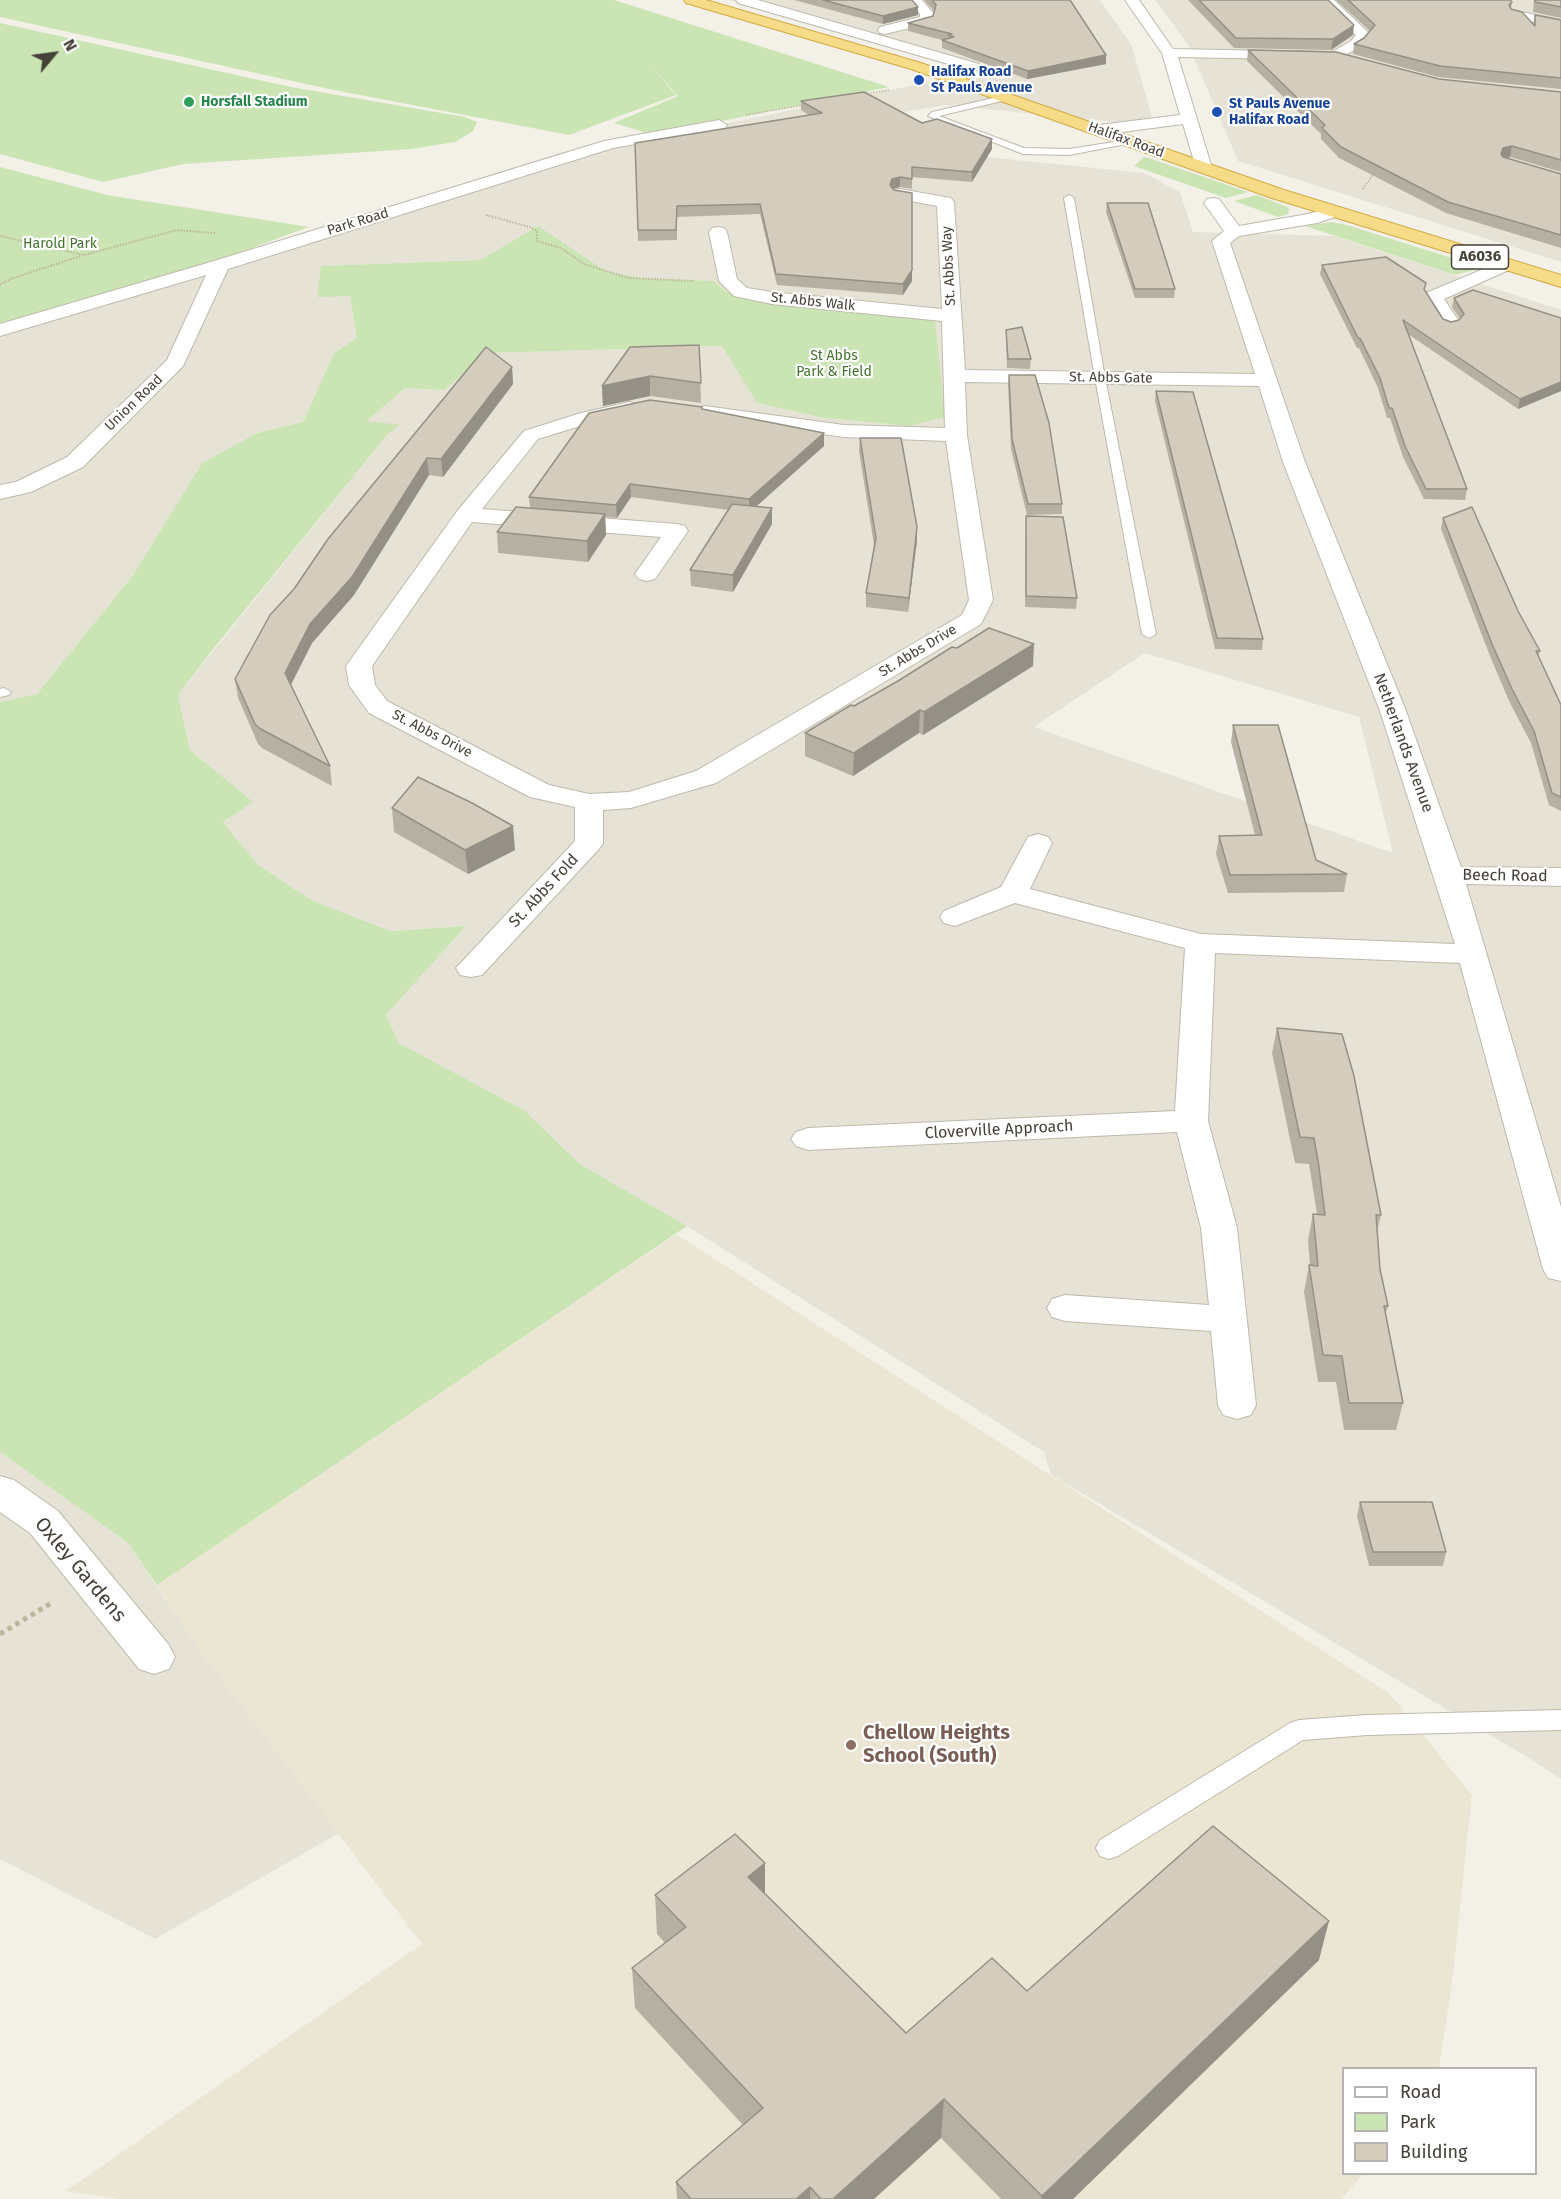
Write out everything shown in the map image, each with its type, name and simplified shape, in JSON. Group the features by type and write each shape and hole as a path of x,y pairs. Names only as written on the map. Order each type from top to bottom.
{"highway":[{"name":"Halifax Road","path":"691,0 916,66 1339,214 1561,281"}],"street":[{"path":"743,0 974,67"},
{"path":"866,34 926,20 927,14 915,0"},
{"path":"1132,0 1169,52 1204,168"},
{"path":"1326,0 1364,35 1356,44 1335,56"},
{"path":"1516,15 1561,24"},
{"path":"785,28 817,21"},
{"path":"1169,52 1335,56 1358,62"},
{"path":"1100,130 1188,119"},
{"name":"Park Road","path":"0,330 220,265 610,144 719,125"},
{"name":"St. Abbs Way","path":"900,194 945,202 956,376"},
{"path":"1213,203 1234,232 1339,214"},
{"path":"718,232 728,281"},
{"name":"Netherlands Avenue","path":"1234,232 1221,241 1294,462 1393,711 1449,875 1561,1269"},
{"name":"Union Road","path":"0,492 23,487 75,462 176,362 220,265"},
{"path":"1450,323 1433,297 1505,265"},
{"name":"St. Abbs Walk","path":"728,281 741,292 772,298 952,316"},
{"name":"St. Abbs Gate","path":"956,376 1268,380"},
{"name":"St. Abbs Drive","path":"650,404 588,417 531,435 466,515 359,666 362,685 378,707 540,791 589,802 631,800 706,777 972,619 981,600 956,435 956,376"},
{"path":"684,409 844,431 956,435"},
{"path":"466,515 679,528 647,573"},
{"name":"St. Abbs Fold","path":"471,969 589,843 589,802"},
{"path":"1013,893 1038,843"},
{"name":"Beech Road","path":"1449,875 1561,877"},
{"path":"955,917 1013,893 1200,943 1473,954"},
{"path":"1200,943 1191,1121 1220,1228 1237,1405"},
{"name":"Cloverville Approach","path":"808,1139 1191,1121"},
{"path":"1065,1308 1228,1319"},
{"name":"Oxley Gardens","path":"0,1491 44,1522 154,1658"}],"lane":[{"path":"1007,97 935,114 932,117 1023,151 1069,152 1132,142"},
{"path":"1069,198 1100,378 1149,634"},
{"path":"1108,1848 1299,1730 1367,1725 1561,1720"}],"path":[{"path":"855,96 889,90"},
{"path":"719,125 718,119 810,104"},
{"path":"1339,214 1377,168"},
{"path":"427,200 530,226 537,231 537,241 561,248 584,264 628,278 653,281 728,281"},
{"path":"0,285 10,279 84,255 177,230 217,233"},
{"path":"0,236 84,255"},
{"path":"0,1634 90,1580"}],"shaded area":[{"path":"729,0 1100,0 1132,46 1152,117 1125,123 946,105 828,125 928,151 1144,173 1180,192 1193,232 1334,236 1561,310 1561,1779 1051,1475 1044,1452 687,1226 580,1164 524,1110 399,1043 386,1015 466,926 391,931 313,901 258,865 223,822 252,802 190,750 178,695 387,435 399,426 366,422 405,388 444,390 490,353 723,346 758,403 824,418 909,426 757,301 727,292 714,281 643,278 606,271 538,226 480,260 321,266 350,296 357,338 334,353 303,422 257,433 202,463 133,575 37,694 0,702 0,324 219,260 563,152 719,125 978,72","holes":["1145,653 1359,717 1393,853 1034,727"]},
{"path":"1155,0 1561,0 1561,262 1238,161 1189,46"},
{"name":"Chellow Heights School (South)","path":"676,1234 1390,1694 1472,1795 1452,1983 1439,2067 1342,2067 1342,2175 1363,2175 1341,2199 119,2199 66,2191 422,1944 209,1663 157,1585"},
{"path":"0,1452 127,1542 209,1663 339,1833 155,1939 0,1859"}],"green space":[{"path":"0,0 614,0 889,87 653,135 614,123 678,96 647,60 676,95 569,135 329,89 0,17"},
{"name":"Horsfall Stadium","path":"0,23 291,87 465,117 477,122 473,131 455,142 412,149 183,164 103,182 0,154"},
{"path":"1144,157 1248,192 1226,198 1134,166"},
{"name":"Harold Park","path":"0,167 107,195 309,227 219,260 0,324"},
{"path":"1257,195 1287,207 1288,214 1278,217 1234,201"},
{"path":"1332,222 1483,268 1455,275 1305,226"},
{"name":"St Abbs Park & Field","path":"538,226 606,271 643,278 714,281 727,292 757,301 935,320 945,417 909,426 824,418 757,403 722,346 490,353 444,390 405,388 367,421 400,425 387,435 178,695 190,750 253,802 223,822 258,865 313,901 391,931 466,926 386,1015 399,1043 524,1110 580,1164 687,1226 157,1585 127,1542 0,1452 0,702 37,694 133,575 202,463 257,433 303,422 334,353 357,338 350,296 317,297 321,266 480,260"}],"building":[{"path":"823,0 912,0 918,7 883,16"},
{"path":"932,0 1070,0 1106,55 1028,71 942,40 954,37 948,35 952,34 908,23 933,16 936,5"},
{"path":"1199,0 1328,0 1354,25 1333,39 1236,38"},
{"path":"1348,0 1510,0 1511,9 1522,12 1535,26 1535,15 1561,20 1561,78 1440,66 1354,44 1364,38 1375,25"},
{"path":"1535,0 1561,0 1561,7 1535,2"},
{"path":"1248,50 1336,52 1439,79 1561,92 1561,160 1512,146 1503,148 1501,154 1503,157 1561,174 1561,235 1448,202 1341,147 1322,128 1325,125"},
{"path":"864,92 922,123 937,119 992,139 972,172 912,167 912,179 900,177 892,179 890,185 894,190 912,193 912,270 903,284 776,274 760,204 677,206 676,230 638,230 635,143 822,113 801,101"},
{"path":"1107,203 1148,203 1175,289 1135,289"},
{"path":"1386,257 1426,283 1424,289 1443,319 1451,322 1459,320 1464,314 1454,298 1473,290 1561,318 1561,382 1520,399 1403,320 1467,489 1426,489 1405,446 1392,408 1389,408 1380,378 1322,265"},
{"path":"1022,327 1031,359 1008,359 1006,330"},
{"path":"699,345 701,383 650,376 602,386 630,347"},
{"path":"486,347 512,367 441,459 427,458 352,577 310,624 285,673 330,766 259,728 255,724 235,679 270,615 294,589 328,539"},
{"path":"1009,375 1035,375 1049,423 1062,504 1028,504 1012,439"},
{"path":"1156,391 1193,392 1263,639 1217,638"},
{"path":"650,400 702,407 702,409 824,433 749,499 630,484 616,505 529,497 589,413"},
{"path":"860,438 901,438 917,527 909,598 866,593 876,538"},
{"path":"732,504 772,508 733,575 690,570"},
{"path":"516,507 605,514 587,541 497,532"},
{"path":"1472,507 1518,611 1540,651 1536,651 1561,705 1561,797 1552,793 1534,731 1492,644 1443,518"},
{"path":"1026,516 1063,517 1077,598 1026,596"},
{"path":"989,628 1034,644 924,712 920,710 854,753 805,733 851,705 854,706 898,681 952,647 957,648"},
{"path":"1233,725 1278,725 1316,860 1347,874 1230,875 1219,836 1262,835"},
{"path":"418,777 513,826 465,850 392,808"},
{"path":"1277,1028 1342,1034 1354,1076 1381,1215 1376,1215 1380,1269 1388,1306 1384,1306 1403,1403 1349,1403 1342,1356 1323,1355 1309,1265 1318,1266 1313,1214 1325,1215 1319,1167 1314,1138 1300,1137"},
{"path":"1360,1502 1432,1502 1446,1552 1373,1552"},
{"path":"1213,1826 1329,1921 1042,2196 944,2099 833,2199 821,2199 810,2187 796,2199 691,2199 676,2182 763,2108 632,1968 686,1927 655,1895 735,1834 765,1863 748,1877 906,2033 992,1958 1027,1991"}],"place":[{"name":"Halifax Road St Pauls Avenue","path":"919,80"},
{"name":"Horsfall Stadium","path":"189,102"},
{"name":"St Pauls Avenue Halifax Road","path":"1217,112"},
{"name":"Chellow Heights School (South)","path":"851,1745"}]}
